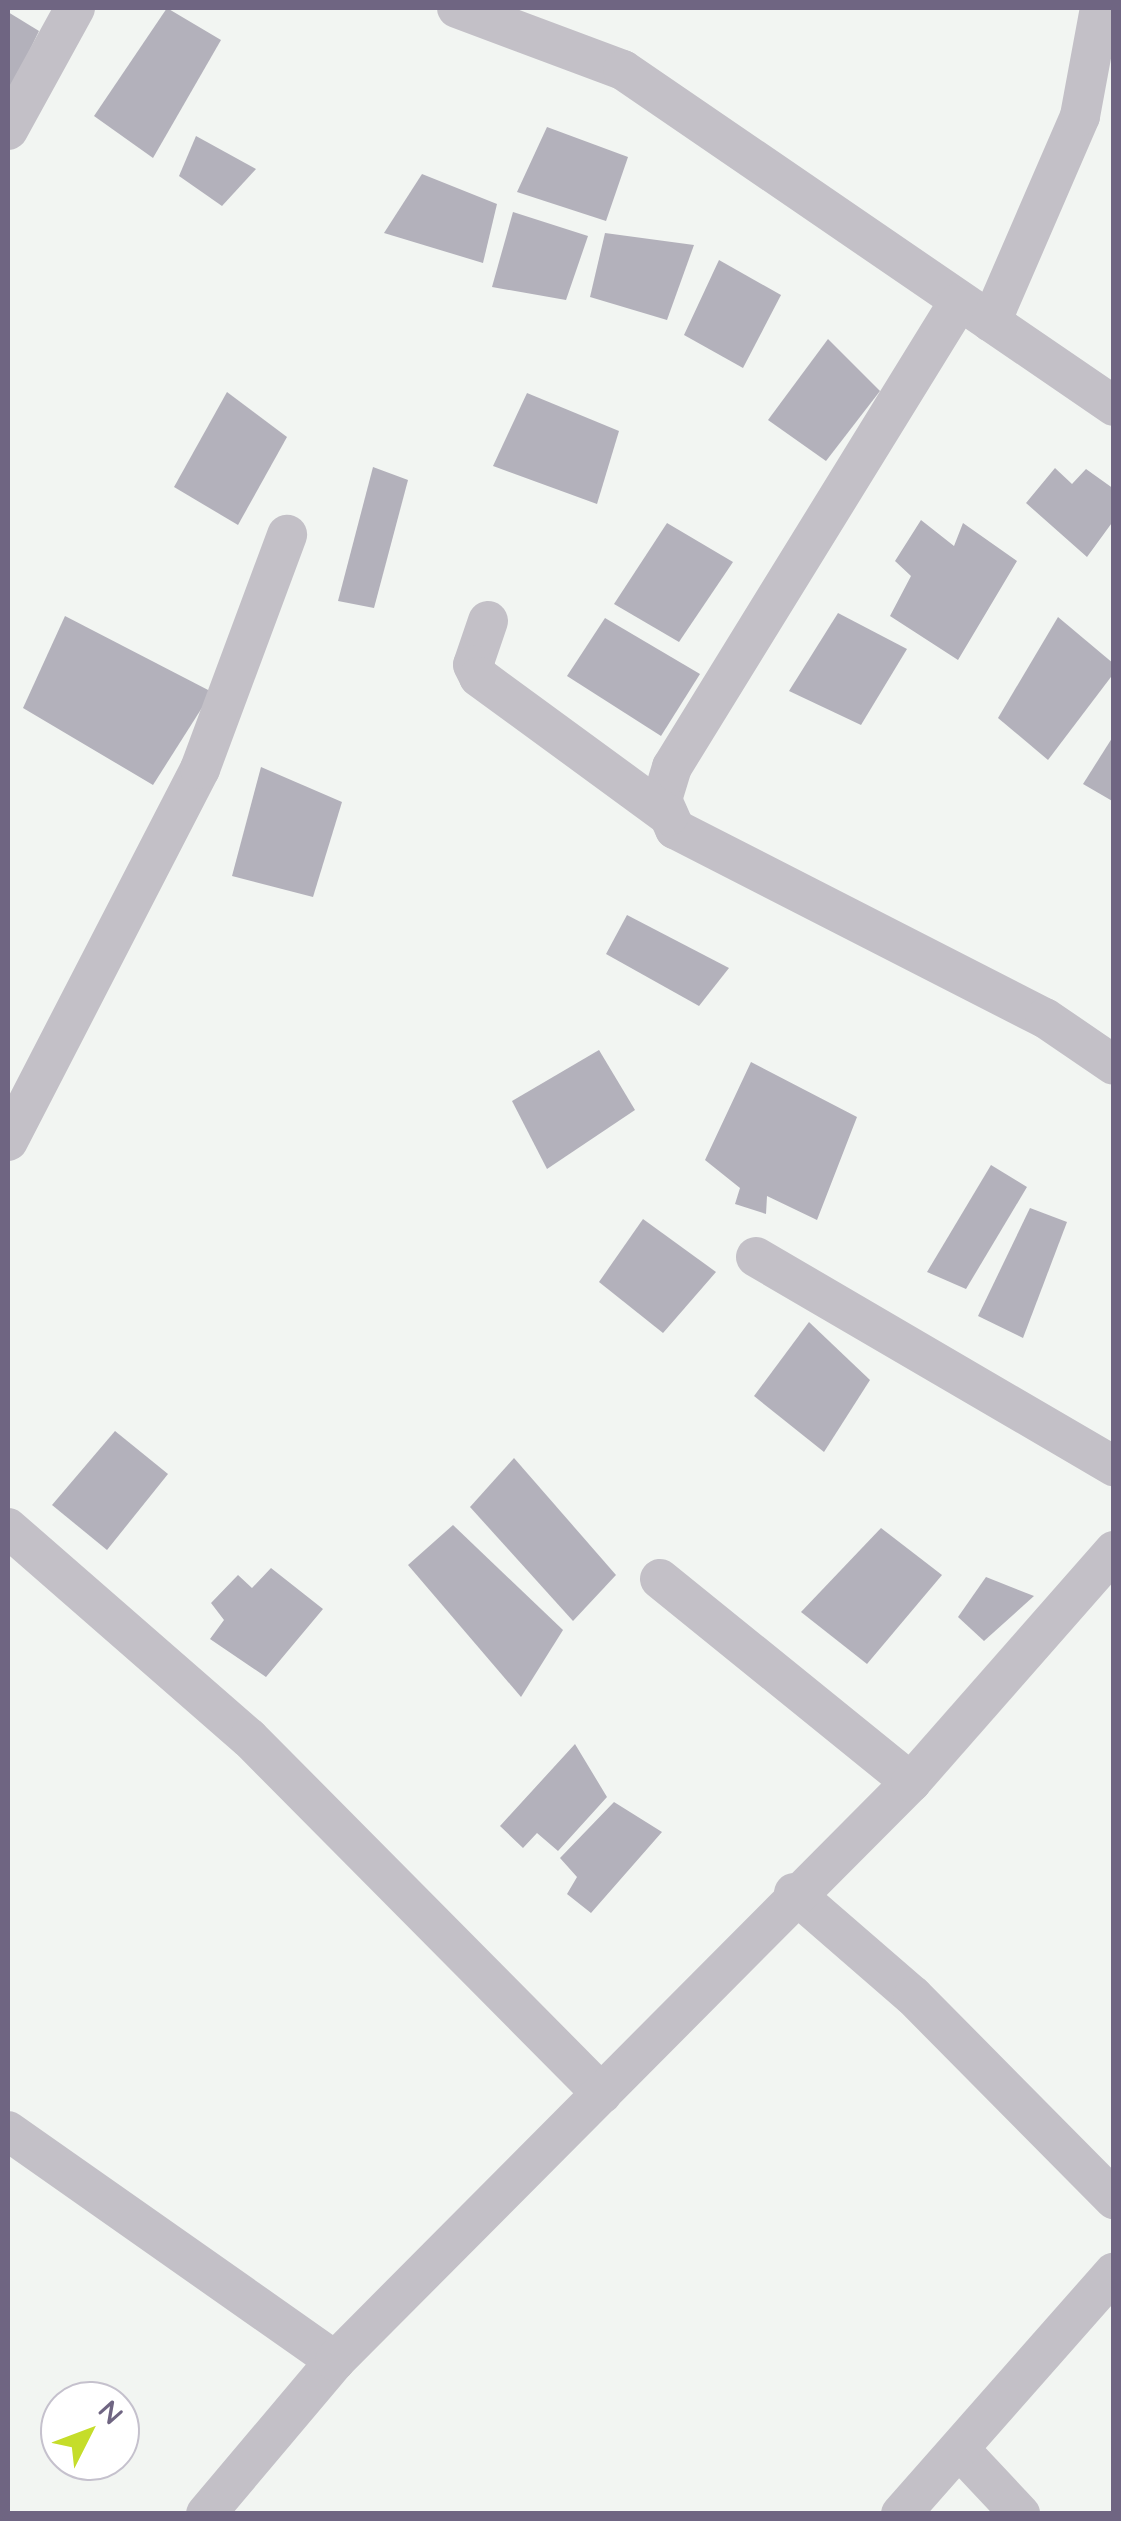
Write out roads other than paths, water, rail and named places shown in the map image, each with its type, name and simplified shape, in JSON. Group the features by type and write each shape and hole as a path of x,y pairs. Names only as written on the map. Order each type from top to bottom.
{"street":[{"path":"8,130 75,8"},
{"path":"457,8 623,70 1114,406"},
{"path":"1100,8 1080,116 975,312 672,767 662,800 676,829 1045,1018 1114,1065"},
{"path":"8,1141 200,769 287,535"},
{"path":"488,621 474,665 479,677 669,816"},
{"path":"756,1257 1114,1466"},
{"path":"8,1528 249,1738 602,2094"},
{"path":"206,2514 334,2361 602,2094 794,1894 911,1782 1114,1551"},
{"path":"660,1579 911,1782"},
{"path":"794,1894 913,1996 1114,2198"},
{"path":"8,2131 334,2361"},
{"path":"900,2514 1114,2272"},
{"path":"960,2450 1020,2514"}]}
